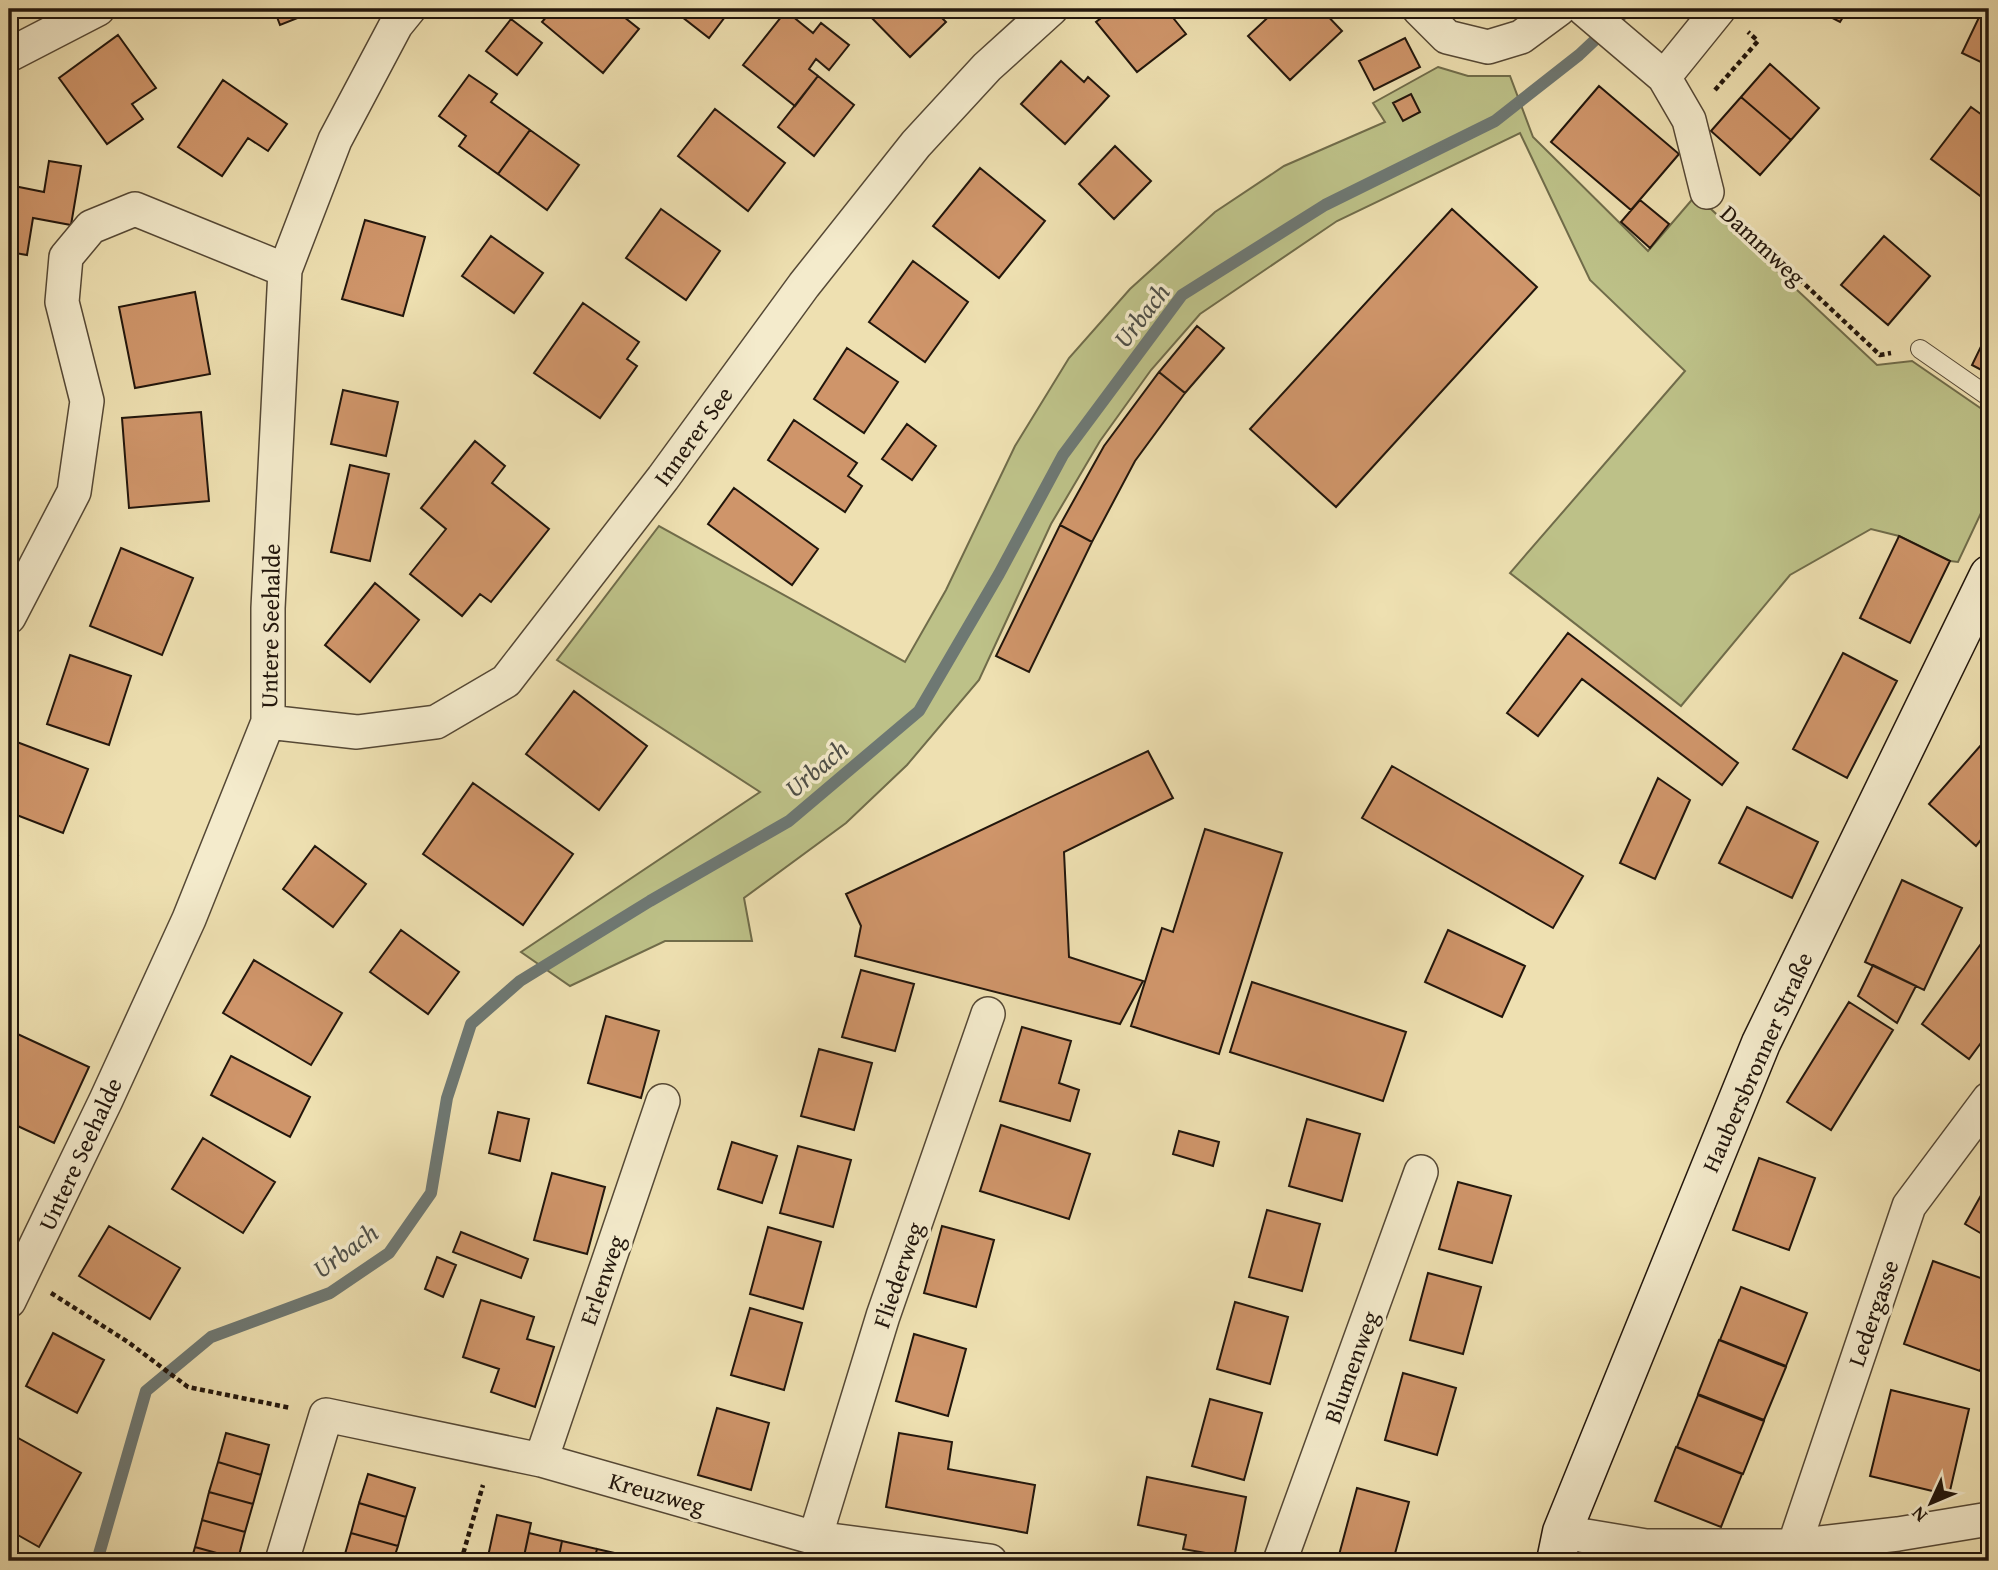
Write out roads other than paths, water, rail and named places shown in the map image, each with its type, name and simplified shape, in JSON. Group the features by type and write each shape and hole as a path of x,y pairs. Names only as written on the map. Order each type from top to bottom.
{"street":[{"path":"9,55 98,9"},
{"name":"Untere Seehalde","path":"16,1288 189,919 268,722 268,608 285,270 335,140 396,26 409,9"},
{"name":"Innerer See","path":"268,722 357,732 436,722 506,681 663,478 804,285 916,144 987,67 1051,9"},
{"path":"1419,9 1447,37 1489,47 1521,37 1559,9"},
{"name":"Dammweg","path":"1588,12 1664,77 1689,120 1707,192"},
{"path":"1664,77 1729,17"},
{"path":"9,617 74,492 87,401 62,302 66,257 91,227 135,209 285,270"},
{"name":"Haubersbronner Straße","path":"1559,1546 1761,1044 1989,575"},
{"name":"Fliederweg","path":"815,1538 883,1316 988,1014"},
{"name":"Ledergasse","path":"1794,1546 1909,1206 1989,1099"},
{"name":"Erlenweg","path":"541,1460 663,1101"},
{"name":"Blumenweg","path":"1280,1561 1421,1172"},
{"name":"Kreuzweg","path":"282,1561 326,1415 541,1460 815,1538 990,1561"},
{"path":"1559,1546 1794,1546 1898,1534 1989,1519"}],"lane":[{"path":"1920,349 1989,397"}],"waterway":[{"name":"Urbach","path":"97,1561 146,1391 211,1337 330,1293 389,1253 431,1193 447,1098 471,1024 520,981 650,901 789,821 919,711 999,574 1063,455 1182,295 1325,205 1495,121 1579,55 1628,9"}]}
